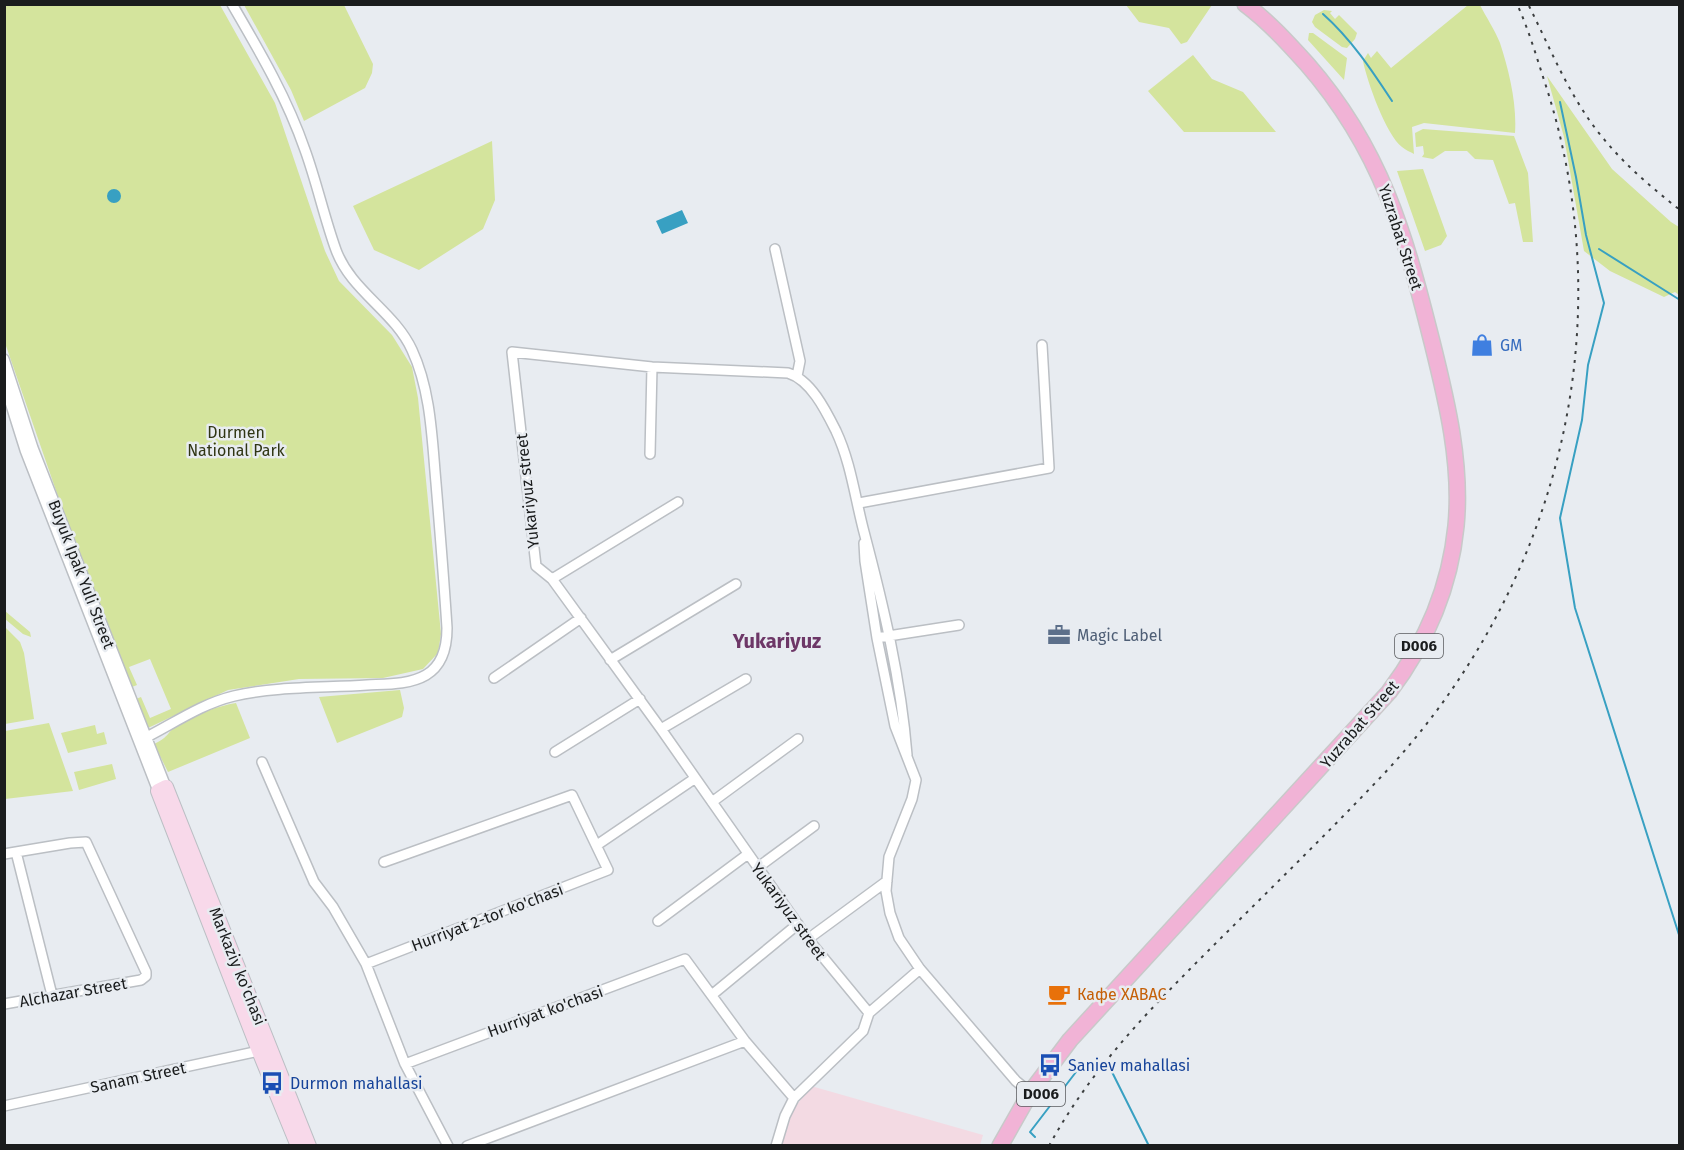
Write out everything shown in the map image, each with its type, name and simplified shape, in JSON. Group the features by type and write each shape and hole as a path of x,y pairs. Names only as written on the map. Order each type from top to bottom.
{"main road":[{"name":"Yuzrabat Street","path":"1245,4 1289,37"},
{"name":"Yuzrabat Street","path":"1000,1146 1034,1096 1078,1047 1113,1001 1377,720 1398,694 1422,659 1437,630 1453,585 1460,554 1466,496 1461,429 1450,374 1411,231 1392,181 1369,133 1333,79 1289,37 1261,4"},
{"name":"Yuzrabat Street","path":"1011,1146 1034,1096"}],"street":[{"path":"142,740 205,706 236,695 386,684 421,678 441,660 447,637 432,443 427,399 420,367 399,329 361,289 341,263 306,151 286,103 261,52 232,4"},
{"path":"775,249 800,361 797,376 810,387 835,431 859,503 874,565 904,719 907,754"},
{"path":"859,503 1049,468 1042,345"},
{"name":"Yukariyuz street","path":"797,376 788,373 652,367 512,352 536,565 552,579 581,618 808,939 868,1013"},
{"name":"Buyuk Ipak Yuli Street","path":"4,359 33,448 142,740"},
{"path":"650,453 652,367"},
{"name":"Buyuk Ipak Yuli Street","path":"4,383 25,450 162,789"},
{"path":"552,579 678,502"},
{"path":"864,530 865,561 877,638 895,726 916,780 912,798 889,857 886,881 887,902 899,938 920,969 1016,1081 1034,1096"},
{"path":"610,660 736,584"},
{"path":"494,678 581,618"},
{"path":"877,638 959,625"},
{"path":"661,729 746,679"},
{"path":"555,752 640,699"},
{"path":"712,802 798,739"},
{"path":"262,762 314,882 333,907 366,964 405,1064 448,1146"},
{"path":"384,862 572,795 597,845 694,779"},
{"name":"Markaziy ko'chasi","path":"162,789 265,1049 309,1146"},
{"path":"757,868 814,825"},
{"name":"Alchazar Street","path":"4,1004 141,980 146,976 86,842 16,852"},
{"name":"Hurriyat 2-tor ko'chasi","path":"366,964 608,870 597,845"},
{"path":"4,854 16,852 52,995"},
{"path":"658,921 747,854"},
{"path":"808,939 886,881"},
{"path":"794,1098 745,1041 713,994 798,924"},
{"name":"Hurriyat ko'chasi","path":"405,1064 685,959 713,994"},
{"path":"776,1146 785,1116 794,1098 863,1031 868,1013 920,969"},
{"path":"467,1146 745,1041"},
{"name":"Markaziy ko'chasi","path":"265,1049 298,1146"},
{"name":"Sanam Street","path":"4,1106 265,1049"}],"shaded area":[{"path":"811,1086 983,1135 980,1145 780,1146 789,1115"}],"green space":[{"name":"Durmen National Park","path":"4,5 220,5 275,103 325,251 339,281 392,335 412,367 418,398 441,634 438,653 423,669 383,678 299,679 228,690 148,728 136,699 141,697 150,718 171,709 150,659 129,667 137,685 132,687 62,508 5,343"},
{"path":"244,5 344,5 373,64 372,73 365,88 304,121 291,90"},
{"path":"1126,5 1212,5 1187,42 1181,44 1169,28 1139,22"},
{"path":"1468,5 1480,5 1500,43 1512,87 1515,133 1424,123 1412,127 1414,154 1402,147 1390,131 1373,94 1363,61 1368,53 1371,58 1377,51 1391,68"},
{"path":"1324,10 1332,11 1330,13 1335,19 1339,15 1357,33 1347,48 1342,47 1315,27 1312,22 1315,15"},
{"path":"1309,33 1313,33 1347,58 1344,80 1308,40"},
{"path":"1193,55 1212,79 1243,92 1276,132 1184,132 1148,91"},
{"path":"1547,76 1612,169 1679,227 1679,295 1675,292 1664,297 1610,271 1584,251 1564,137"},
{"path":"1423,129 1514,136 1528,173 1533,242 1523,242 1515,203 1509,204 1493,160 1475,159 1467,151 1445,151 1433,159 1422,157 1423,146 1416,147 1415,133"},
{"path":"492,141 495,200 483,229 419,270 374,250 353,206"},
{"path":"1423,169 1447,236 1441,245 1425,251 1397,171"},
{"path":"5,611 30,632 31,637 23,634 5,619"},
{"path":"5,627 20,642 24,653 34,719 5,724"},
{"path":"400,690 404,708 402,717 337,743 319,697"},
{"path":"236,703 250,738 168,772 154,744 163,739 176,725 186,720 215,708"},
{"path":"49,723 73,791 5,799 5,731"},
{"path":"95,725 97,734 104,732 107,744 68,753 61,733"},
{"path":"112,764 116,779 79,790 74,772"}],"water":[{"path":"111,189 117,189 121,196 117,203 111,203 107,199 107,193"},
{"path":"682,210 688,223 662,234 656,221"}],"waterway":[{"path":"1323,14 1352,44 1392,101"},
{"path":"1560,102 1586,235 1604,303 1588,365 1582,420 1560,518 1575,608 1680,938"},
{"path":"1599,249 1680,300"},
{"path":"1110,1068 1149,1146"},
{"path":"1035,1137 1030,1132 1076,1072"}],"railway":[{"path":"1049,1146 1100,1068 1140,1021 1379,779 1441,705 1491,626 1531,541 1559,452 1575,360 1578,267 1568,173 1544,80 1517,4"},
{"path":"1529,6 1562,74 1592,123 1611,148 1630,167 1680,210"}],"place":[{"name":"GM","path":"1482,345"},
{"name":"Magic Label","path":"1059,635"},
{"name":"Кафе ХАВАС","path":"1059,994"},
{"name":"Saniev mahallasi","path":"1050,1065"},
{"name":"Durmon mahallasi","path":"272,1083"}],"district":[{"name":"Yukariyuz","path":"777,641"}]}
